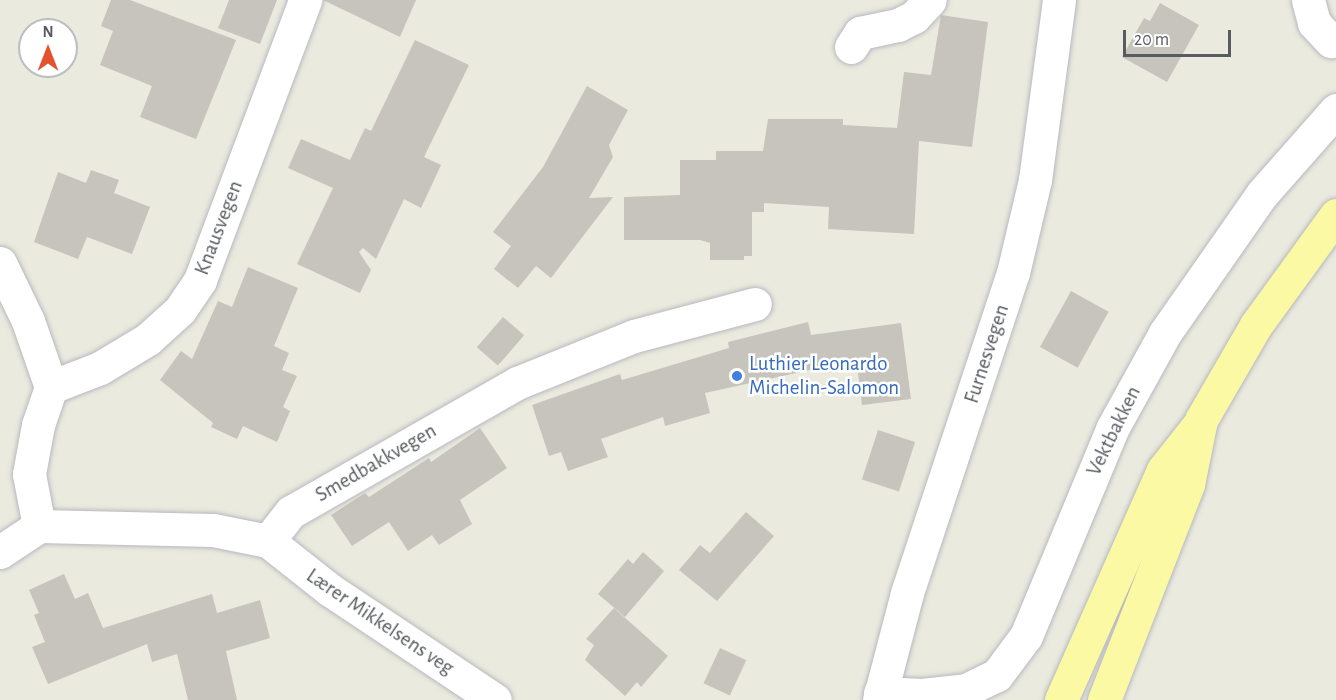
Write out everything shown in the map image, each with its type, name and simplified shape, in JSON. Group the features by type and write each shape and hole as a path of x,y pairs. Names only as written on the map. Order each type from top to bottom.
{"main road":[{"path":"1062,700 1163,470 1201,420 1256,325 1336,215"},
{"path":"1104,700 1188,484 1201,420"}],"street":[{"name":"Knausvegen","path":"51,387 100,368 148,339 180,310 200,280 305,0"},
{"path":"851,47 860,33 898,25 914,17 930,0"},
{"name":"Furnesvegen","path":"879,697 907,593 1013,273 1035,180 1059,0"},
{"path":"1308,0 1314,23 1331,41"},
{"name":"Vektbakken","path":"879,697 966,690 996,675 1026,636 1112,429 1165,333 1255,204 1336,110"},
{"path":"0,263 28,321 51,387 38,425 29,474 39,526"},
{"name":"Smedbakkvegen","path":"268,541 291,512 517,383 634,336 755,304"},
{"path":"0,552 39,526 191,529 268,541"},
{"name":"Lærer Mikkelsens veg","path":"268,541 330,590 495,700"}],"building":[{"path":"111,0 130,0 236,40 196,139 140,117 152,86 100,65 113,31 101,26"},
{"path":"229,0 277,0 260,44 218,28"},
{"path":"323,0 416,0 400,37"},
{"path":"1160,3 1199,25 1167,82 1122,57 1144,18 1150,21"},
{"path":"941,15 988,22 972,147 919,141 914,234 828,229 829,207 764,203 764,212 752,212 752,256 744,256 744,260 710,260 710,243 700,240 624,240 624,197 680,195 680,160 716,160 716,151 763,151 768,119 843,119 843,125 897,128 904,72 931,75"},
{"path":"415,40 469,65 424,157 441,165 421,208 404,199 376,259 363,248 359,252 371,270 360,293 297,264 333,188 288,168 301,139 350,160 365,128 371,131"},
{"path":"587,86 628,110 609,145 613,157 589,198 613,197 551,278 536,266 518,288 494,269 511,246 493,232 543,167"},
{"path":"91,170 119,180 114,193 150,207 132,254 87,237 78,259 34,242 58,172 86,183"},
{"path":"248,267 298,288 274,346 289,353 282,370 297,376 283,407 290,411 277,442 243,426 237,439 211,427 213,423 160,380 181,351 192,359 218,301 232,307"},
{"path":"1071,291 1109,312 1078,368 1040,347"},
{"path":"503,317 524,335 498,366 477,347"},
{"path":"808,322 811,335 901,323 911,399 862,405 857,365 837,368 837,364 705,393 710,413 665,426 663,417 601,439 608,457 568,471 561,452 549,456 532,405 620,374 622,380 729,348 728,342"},
{"path":"480,428 507,468 460,500 472,524 439,545 432,535 408,551 389,522 352,546 331,515 365,493 369,497 429,458 431,462"},
{"path":"878,430 915,442 899,492 862,479"},
{"path":"746,512 774,536 717,601 679,570 700,545 710,553"},
{"path":"643,552 664,571 625,617 598,594 628,559 633,564"},
{"path":"64,574 75,599 88,593 103,628 212,594 217,613 260,600 270,638 226,651 237,700 188,700 177,654 152,662 147,644 48,684 32,647 45,642 34,615 39,613 29,590"},
{"path":"614,608 668,656 641,687 637,682 625,696 585,660 594,645 586,639"},
{"path":"720,648 746,660 730,696 704,683"}],"place":[{"name":"Luthier Leonardo Michelin-Salomon","path":"737,376"}]}
